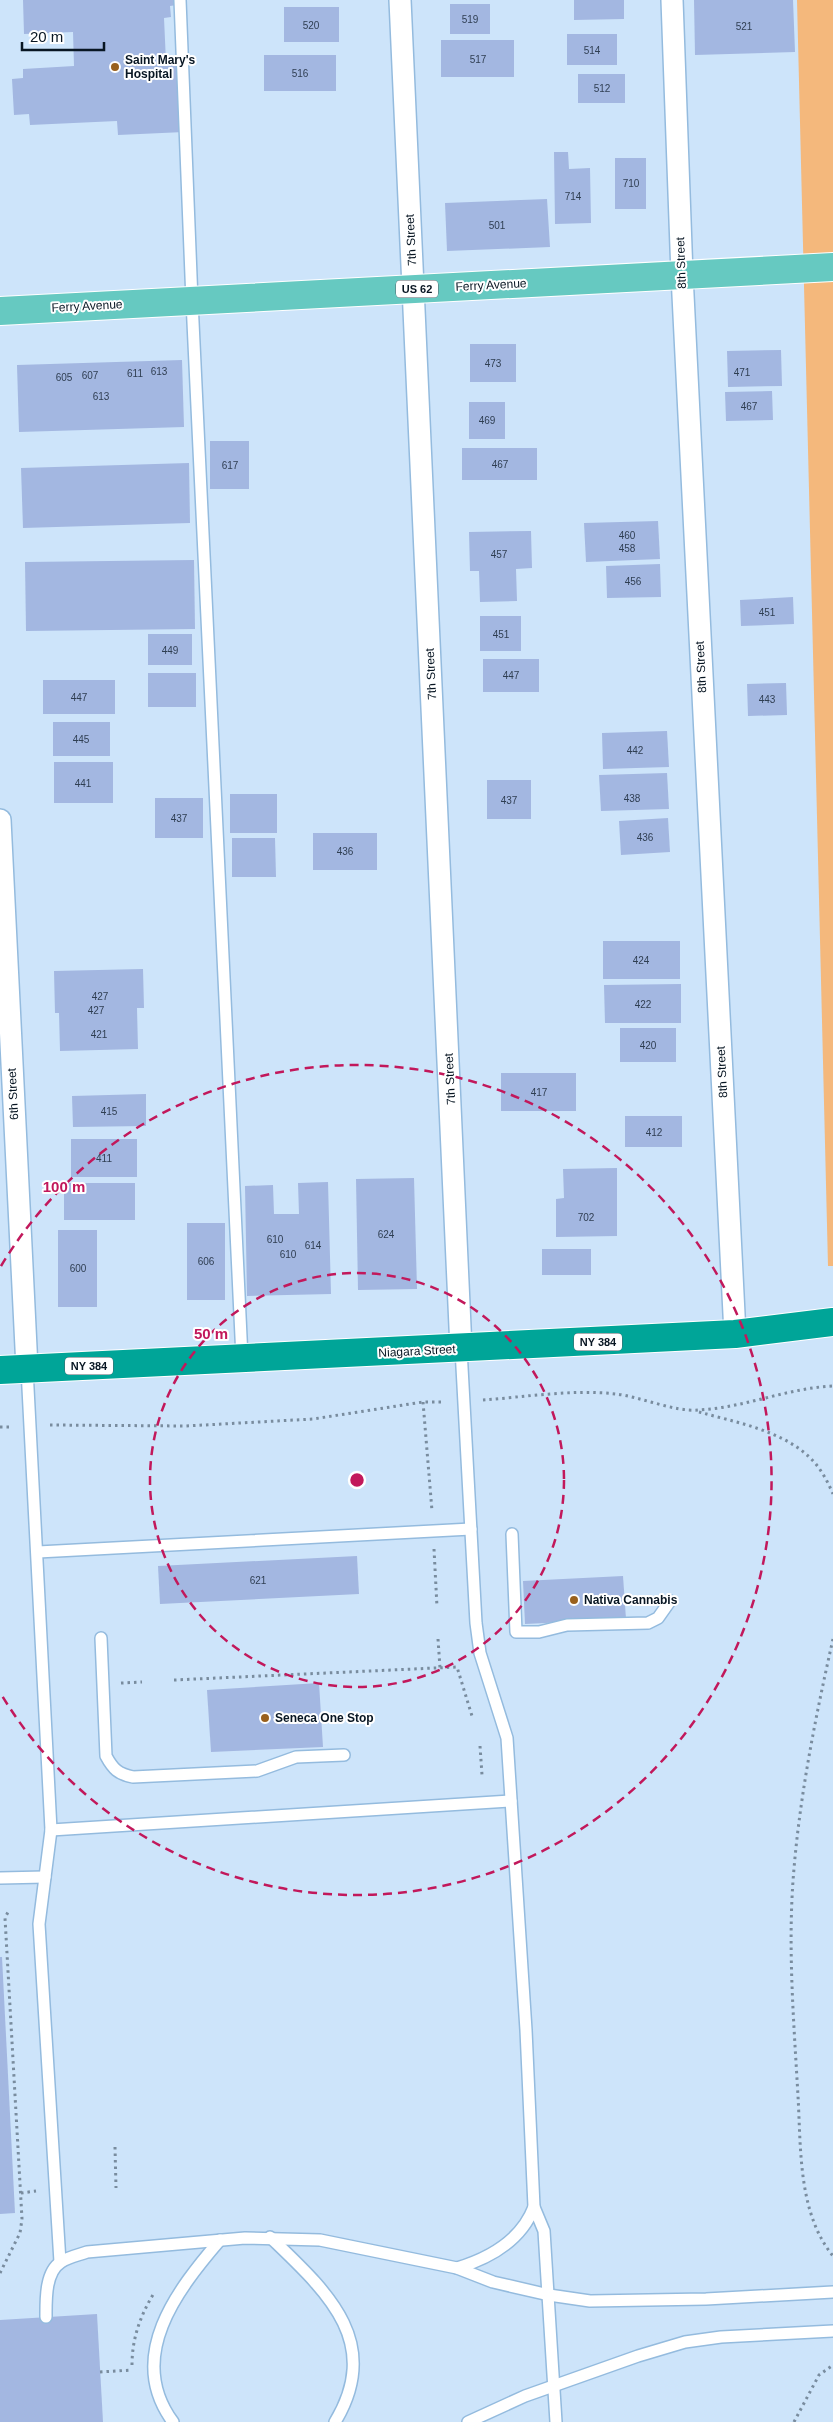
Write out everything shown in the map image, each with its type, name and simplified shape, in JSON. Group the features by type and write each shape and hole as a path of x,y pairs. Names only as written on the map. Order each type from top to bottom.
{"highway":[{"name":"Niagara Street","path":"0,1370 461,1349 735,1334 833,1322"}],"main road":[{"name":"Ferry Avenue","path":"0,311 833,267"}],"street":[{"name":"7th Street","path":"400,0 461,1349"},
{"name":"8th Street","path":"672,0 682,275 735,1334"},
{"name":"6th Street","path":"0,820 27,1368"}],"lane":[{"path":"180,0 192,301 242,1358"},
{"path":"461,1349 476,1623 480,1653 507,1738 534,2207 544,2231 556,2422"},
{"path":"27,1368 51,1830 39,1924 60,2262"},
{"path":"38,1552 471,1529"},
{"path":"512,1534 516,1632 539,1632 567,1626 648,1623 658,1618 670,1601"},
{"path":"101,1638 106,1756 113,1769 121,1775 133,1778 257,1771 296,1757 344,1755"},
{"path":"51,1830 511,1802"},
{"path":"0,1878 45,1877"},
{"path":"457,2268 474,2263 509,2243 521,2231 534,2207"},
{"path":"46,2317 46,2294 50,2276 60,2262 87,2252 270,2237 320,2240 457,2268 493,2282 549,2295 590,2301 706,2299 833,2292"},
{"path":"270,2237 336,2307 350,2335 351,2377 346,2404 335,2422"},
{"path":"173,2422 163,2408 155,2382 154,2354 160,2326 191,2274 220,2240"},
{"path":"468,2422 525,2396 685,2342 721,2337 833,2331"}],"path":[{"path":"696,1411 729,1406 816,1387 833,1386"},
{"path":"489,1399 597,1393 617,1394 696,1411 786,1440 808,1455 825,1477 833,1494"},
{"path":"423,1402 432,1512"},
{"path":"65,1424 186,1426 313,1419 423,1402 438,1402"},
{"path":"434,1546 437,1607"},
{"path":"438,1639 440,1668"},
{"path":"833,1639 805,1779 793,1882 792,1935 802,2162 812,2215 822,2239 833,2256"},
{"path":"174,1680 457,1667 472,1716"},
{"path":"119,1683 142,1682"},
{"path":"480,1746 482,1775"},
{"path":"0,2273 20,2233 22,2219 5,1918 8,1912"},
{"path":"115,2146 116,2188"},
{"path":"21,2193 39,2191"},
{"path":"794,2422 819,2375 833,2365"},
{"path":"100,2372 132,2370"}],"shaded area":[{"path":"797,0 833,0 833,1266 828,1266"}],"building":[{"name":"Saint Mary's Hospital","path":"23,0 176,0 177,5 170,6 171,17 164,18 166,62 180,61 184,132 118,135 117,121 30,125 29,114 14,115 12,79 23,78 23,69 74,66 73,32 24,34"},
{"path":"574,0 624,0 624,19 574,20"},
{"path":"694,0 793,0 795,52 695,55"},
{"path":"450,4 490,4 490,34 450,34"},
{"path":"284,7 339,7 339,42 284,42"},
{"path":"567,34 617,34 617,65 567,65"},
{"path":"441,40 514,40 514,77 441,77"},
{"path":"264,55 336,55 336,91 264,91"},
{"path":"578,74 625,74 625,103 578,103"},
{"path":"554,152 568,152 569,169 590,168 591,223 555,224"},
{"path":"615,158 646,158 646,209 615,209"},
{"path":"547,199 550,247 447,251 445,203"},
{"path":"470,344 516,344 516,382 470,382"},
{"path":"781,350 782,386 728,387 727,351"},
{"path":"182,360 184,427 19,432 17,365"},
{"path":"772,391 773,420 726,421 725,392"},
{"path":"469,402 505,402 505,439 469,439"},
{"path":"210,441 249,441 249,489 210,489"},
{"path":"462,448 537,448 537,480 462,480"},
{"path":"189,463 190,523 23,528 21,468"},
{"path":"658,521 660,559 586,562 584,523"},
{"path":"531,531 532,568 516,569 517,601 480,602 479,571 470,571 469,532"},
{"path":"194,560 195,629 26,631 25,562"},
{"path":"660,564 661,597 607,598 606,566"},
{"path":"793,597 794,624 741,626 740,600"},
{"path":"480,616 521,616 521,651 480,651"},
{"path":"148,634 192,634 192,665 148,665"},
{"path":"483,659 539,659 539,692 483,692"},
{"path":"148,673 196,673 196,707 148,707"},
{"path":"43,680 115,680 115,714 43,714"},
{"path":"786,683 787,715 748,716 747,684"},
{"path":"53,722 110,722 110,756 53,756"},
{"path":"667,731 669,767 603,769 602,733"},
{"path":"54,762 113,762 113,803 54,803"},
{"path":"667,773 669,809 601,811 599,775"},
{"path":"487,780 531,780 531,819 487,819"},
{"path":"230,794 277,794 277,833 230,833"},
{"path":"155,798 203,798 203,838 155,838"},
{"path":"668,818 670,852 621,855 619,821"},
{"path":"313,833 377,833 377,870 313,870"},
{"path":"232,838 275,838 276,877 232,877"},
{"path":"603,941 680,941 680,979 603,979"},
{"path":"143,969 144,1008 137,1008 138,1049 60,1051 59,1013 55,1013 54,971"},
{"path":"681,984 681,1023 605,1023 604,985"},
{"path":"620,1028 676,1028 676,1062 620,1062"},
{"path":"501,1073 576,1073 576,1111 501,1111"},
{"path":"146,1094 146,1126 73,1127 72,1096"},
{"path":"625,1116 682,1116 682,1147 625,1147"},
{"path":"71,1139 137,1139 137,1177 71,1177"},
{"path":"617,1168 617,1236 556,1237 556,1199 564,1198 563,1169"},
{"path":"414,1178 417,1289 358,1290 356,1179"},
{"path":"328,1182 331,1294 247,1296 245,1186 273,1185 274,1214 299,1214 298,1183"},
{"path":"64,1183 135,1183 135,1220 64,1220"},
{"path":"187,1223 225,1223 225,1300 187,1300"},
{"path":"58,1230 97,1230 97,1307 58,1307"},
{"path":"542,1249 591,1249 591,1275 542,1275"},
{"path":"357,1556 359,1594 160,1604 158,1566"},
{"name":"Nativa Cannabis","path":"623,1576 626,1619 525,1624 523,1581"},
{"name":"Seneca One Stop","path":"319,1683 323,1747 211,1752 207,1690"},
{"path":"0,1957 2,1957 15,2213 0,2214"},
{"path":"97,2314 103,2422 0,2422 0,2320"}],"place":[{"name":"Saint Mary's Hospital","path":"115,67"},
{"name":"Nativa Cannabis","path":"574,1600"},
{"name":"Seneca One Stop","path":"265,1718"}]}
